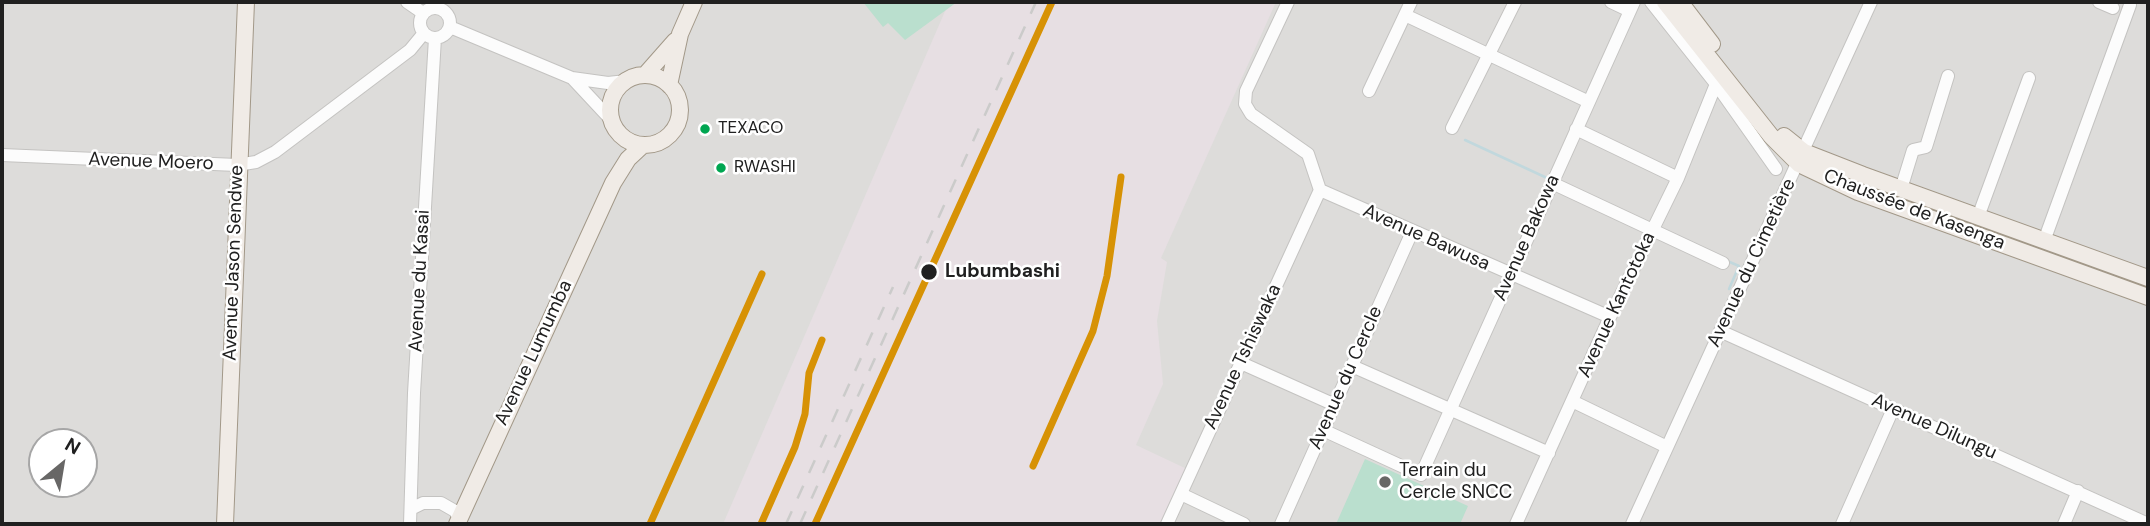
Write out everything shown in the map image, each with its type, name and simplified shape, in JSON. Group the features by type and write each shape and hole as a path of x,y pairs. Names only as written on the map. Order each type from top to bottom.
{"main road":[{"name":"Avenue Jason Sendwe","path":"225,524 237,165 246,2"},
{"path":"613,183 618,153 611,102 626,81 645,75 663,59 680,34 694,2"},
{"name":"Chaussée de Kasenga","path":"1665,2 1771,136 1802,158 1858,192 2148,297"},
{"name":"Chaussée de Kasenga","path":"1680,2 1802,158 1901,189 2148,278"},
{"path":"613,183 628,159 643,145 661,141 676,127 680,107 670,85 680,34"},
{"path":"645,75 670,85"},
{"path":"614,125 625,139 643,145"},
{"name":"Avenue Lumumba","path":"458,521 613,183"}],"street":[{"path":"407,2 438,8 448,15 450,27 444,35 429,36"},
{"path":"1288,2 1246,91 1245,104 1251,114 1308,154 1320,190"},
{"path":"1369,91 1410,2"},
{"path":"1452,128 1515,2"},
{"path":"1611,2 1632,6"},
{"path":"1651,2 1716,84 1776,170"},
{"name":"Avenue du Cimetière","path":"1632,524 1802,158 1871,2"},
{"path":"2099,2 2113,8"},
{"path":"2044,241 2130,5"},
{"name":"Avenue Bakowa","path":"1323,430 1421,475 1632,6"},
{"name":"Avenue du Kasai","path":"410,524 429,36 420,23 429,8"},
{"path":"1405,15 1589,102"},
{"path":"450,27 572,78 608,83 626,81"},
{"name":"Avenue Moero","path":"2,155 237,165 256,162 275,152 429,36"},
{"path":"1901,189 1913,150 1926,146 1948,76"},
{"path":"572,78 614,125"},
{"path":"1978,217 2029,78"},
{"name":"Avenue Kantotoka","path":"1516,524 1610,317 1678,178 1716,84"},
{"path":"1576,129 1678,178"},
{"path":"1552,183 1723,263"},
{"name":"Avenue Bawusa","path":"1320,190 1610,317"},
{"name":"Avenue Tshiswaka","path":"1167,524 1320,190"},
{"name":"Avenue du Cercle","path":"1281,524 1412,232"},
{"name":"Avenue Dilungu","path":"1720,331 2148,524"},
{"path":"1241,363 1335,405"},
{"path":"1352,366 1549,453"},
{"path":"1572,401 1667,447"},
{"path":"1842,524 1893,409"},
{"path":"2064,524 2078,491"},
{"path":"1181,494 1244,524"},
{"path":"411,509 432,502 449,507 458,521"}],"shaded area":[{"path":"2,2 2148,2 2148,524 2,524"},
{"path":"949,2 1276,2 1161,258 1167,262 1157,321 1163,384 1136,445 1189,470 1164,524 723,524"}],"green space":[{"path":"863,2 957,2 905,40 888,23 883,27"},
{"name":"Terrain du Cercle SNCC","path":"1365,459 1468,506 1460,524 1336,524"}],"waterway":[{"path":"1465,140 1547,178"},
{"path":"1725,260 1739,266 1729,289"}],"railway":[{"path":"800,524 1036,2"},
{"path":"1033,466 1093,331 1107,276 1121,177"},
{"path":"650,524 762,274"},
{"path":"786,524 893,287"},
{"path":"761,524 795,447 805,414 809,373 822,340"}],"transit line":[{"path":"815,524 1052,2"},
{"path":"1033,466 1093,331 1107,276 1121,177"},
{"path":"650,524 762,274"},
{"path":"761,524 795,447 805,414 809,373 822,340"}],"place":[{"name":"TEXACO","path":"705,129"},
{"name":"RWASHI","path":"721,168"},
{"name":"Lubumbashi","path":"929,272"},
{"name":"Terrain du Cercle SNCC","path":"1385,482"}]}
